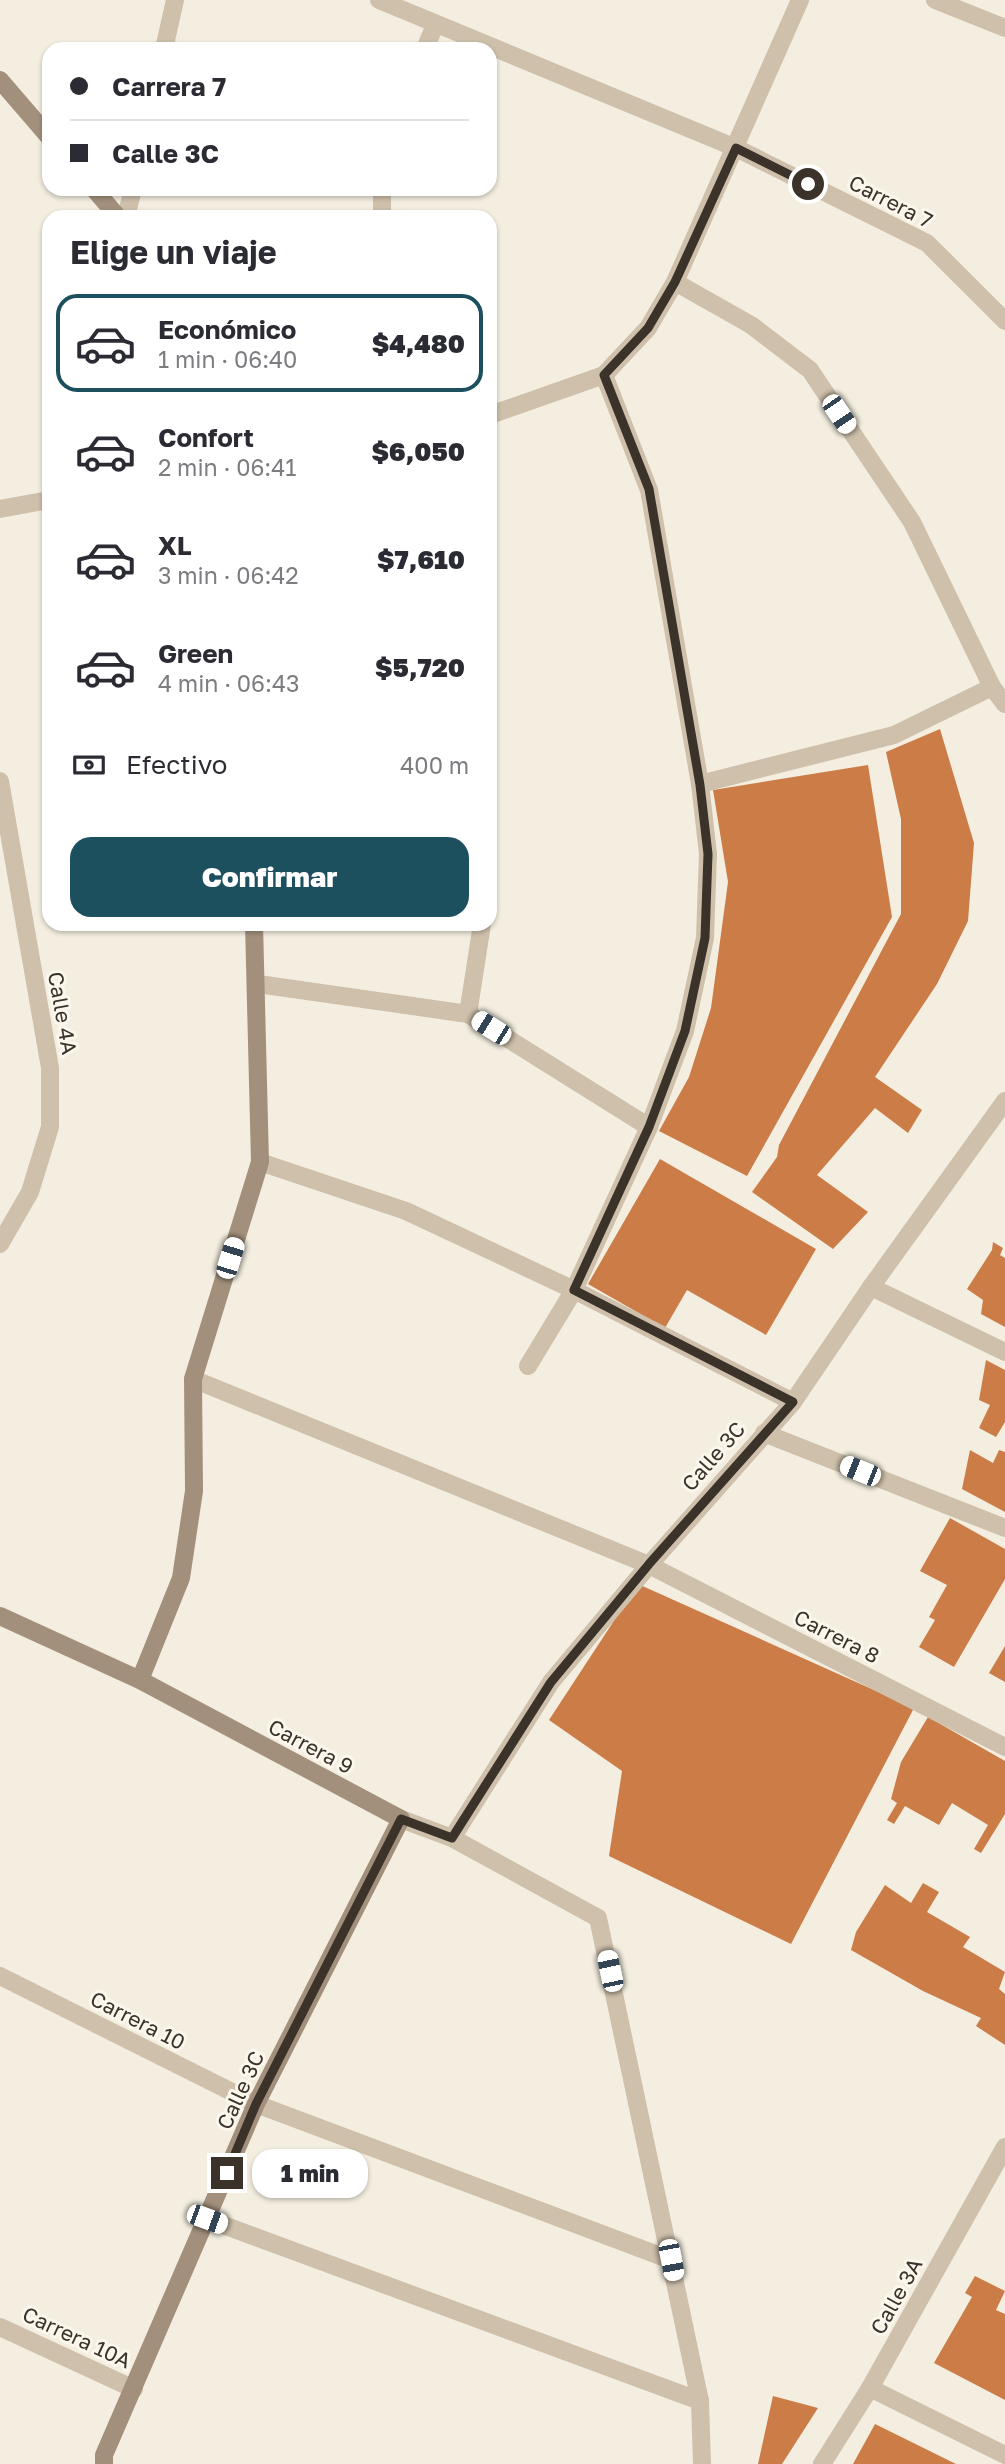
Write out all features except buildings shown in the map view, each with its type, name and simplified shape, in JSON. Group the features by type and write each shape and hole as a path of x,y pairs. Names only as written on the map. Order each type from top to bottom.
{"street":[{"path":"166,42 175,0"},
{"name":"Carrera 7","path":"379,0 477,42"},
{"path":"497,413 604,375 648,328 675,282 800,0"},
{"path":"935,0 1005,28"},
{"path":"428,42 435,25"},
{"name":"Carrera 7","path":"497,50 736,148 927,243 1005,321"},
{"path":"0,80 42,129"},
{"path":"100,196 112,210"},
{"path":"675,282 751,325 810,370 912,522 992,687 1005,705"},
{"path":"527,1366 574,1290 649,1127 685,1031 705,938 708,854 700,785 649,489 604,375"},
{"path":"0,509 42,501"},
{"path":"700,785 894,735 992,687"},
{"name":"Calle 4A","path":"0,780 50,1068 50,1127 30,1192 0,1244"},
{"path":"140,1680 181,1578 194,1491 193,1379 260,1161 258,984 254,931"},
{"path":"468,1014 481,931"},
{"path":"258,984 468,1014 649,1127"},
{"name":"Calle 3C","path":"452,1838 551,1682 649,1564 793,1402 871,1287 1005,1101"},
{"path":"260,1161 406,1212 574,1290 793,1402"},
{"path":"871,1287 1005,1352"},
{"name":"Carrera 8","path":"193,1379 649,1564 1005,1747"},
{"path":"764,1433 1005,1528"},
{"name":"Carrera 9","path":"0,1616 140,1680 401,1819 452,1838 598,1918 671,2260"},
{"name":"Calle 3C","path":"104,2464 104,2455 256,2104 401,1819"},
{"name":"Carrera 10","path":"0,1976 256,2104 671,2260"},
{"name":"Calle 3A","path":"822,2464 870,2388 1005,2147"},
{"path":"207,2219 700,2402"},
{"path":"671,2260 700,2402 702,2464"},
{"name":"Carrera 10A","path":"0,2327 134,2389"},
{"path":"870,2388 1005,2455"}],"route":[{"path":"227,2173 256,2104 401,1819 452,1838 551,1682 649,1564 793,1402 574,1290 649,1127 685,1031 705,938 708,854 700,785 649,489 604,375 648,328 675,282 736,148 808,184"}]}
